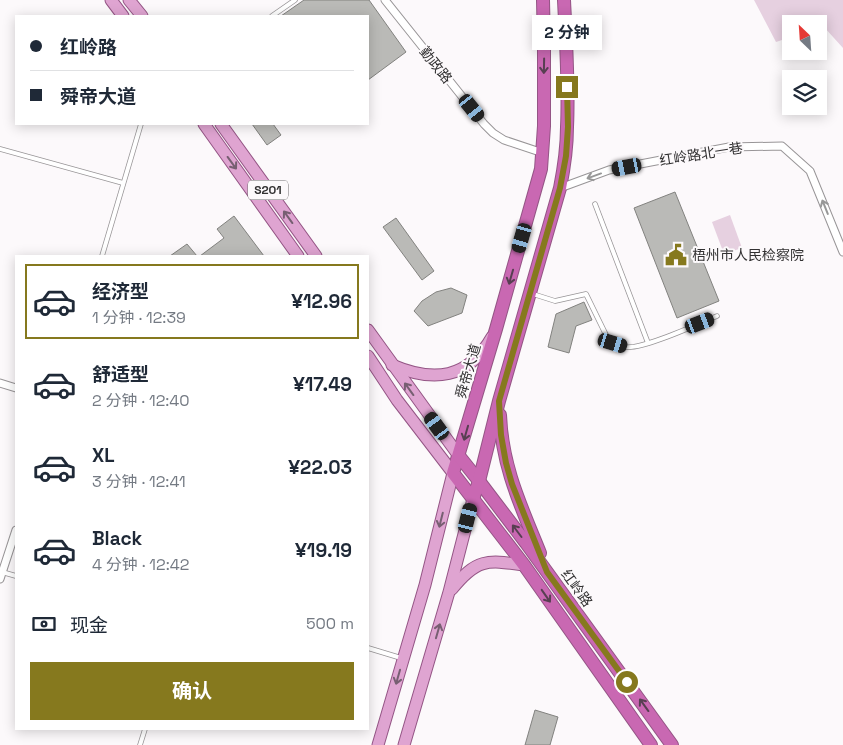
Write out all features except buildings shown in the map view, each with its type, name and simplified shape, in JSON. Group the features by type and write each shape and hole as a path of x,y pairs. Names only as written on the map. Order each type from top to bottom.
{"highway":[{"name":"舜帝大道","path":"453,473 541,169 543,153 543,0"},
{"path":"473,499 560,188 566,156 568,127 564,0"},
{"path":"499,401 501,435 506,463 512,484 547,572"},
{"name":"红岭路","path":"459,456 547,572 672,745"},
{"path":"453,473 524,565 651,745"}],"main road":[{"path":"111,0 123,15"},
{"path":"129,0 141,15"},
{"name":"S201","path":"205,125 297,255"},
{"name":"S201","path":"222,125 315,255"},
{"path":"392,365 421,375 438,376 457,371 466,367 477,357 487,345 496,329"},
{"name":"红岭路","path":"369,331 459,456"},
{"path":"369,359 453,473"},
{"name":"舜帝大道","path":"378,745 425,585 453,473"},
{"path":"404,745 449,592 473,499"},
{"path":"449,592 463,575 474,566 489,562 524,565"}],"street":[{"name":"勤政路","path":"385,0 493,133 504,140 543,153"},
{"name":"红岭路北一巷","path":"560,188 609,170 729,147 782,146 810,171 843,252"},
{"path":"0,383 15,388"},
{"path":"1,575 15,533"}],"lane":[{"path":"273,15 295,0"},
{"path":"102,255 141,125"},
{"path":"0,149 123,183"},
{"path":"595,204 648,343"},
{"path":"530,294 555,301 586,294 608,339 613,343 626,347 648,343 717,316"},
{"path":"1,575 15,576"},
{"path":"369,648 403,659"},
{"path":"140,745 145,730"}],"shaded area":[{"path":"754,0 843,0 843,48 828,31 828,15 782,15 782,40 776,42"},
{"path":"730,215 742,248 724,254 712,222"}],"place":[{"name":"梧州市人民检察院","path":"676,255"}],"route":[{"path":"567,87 568,127 566,156 560,188 499,401 501,435 512,484 547,572 627,682"}]}
